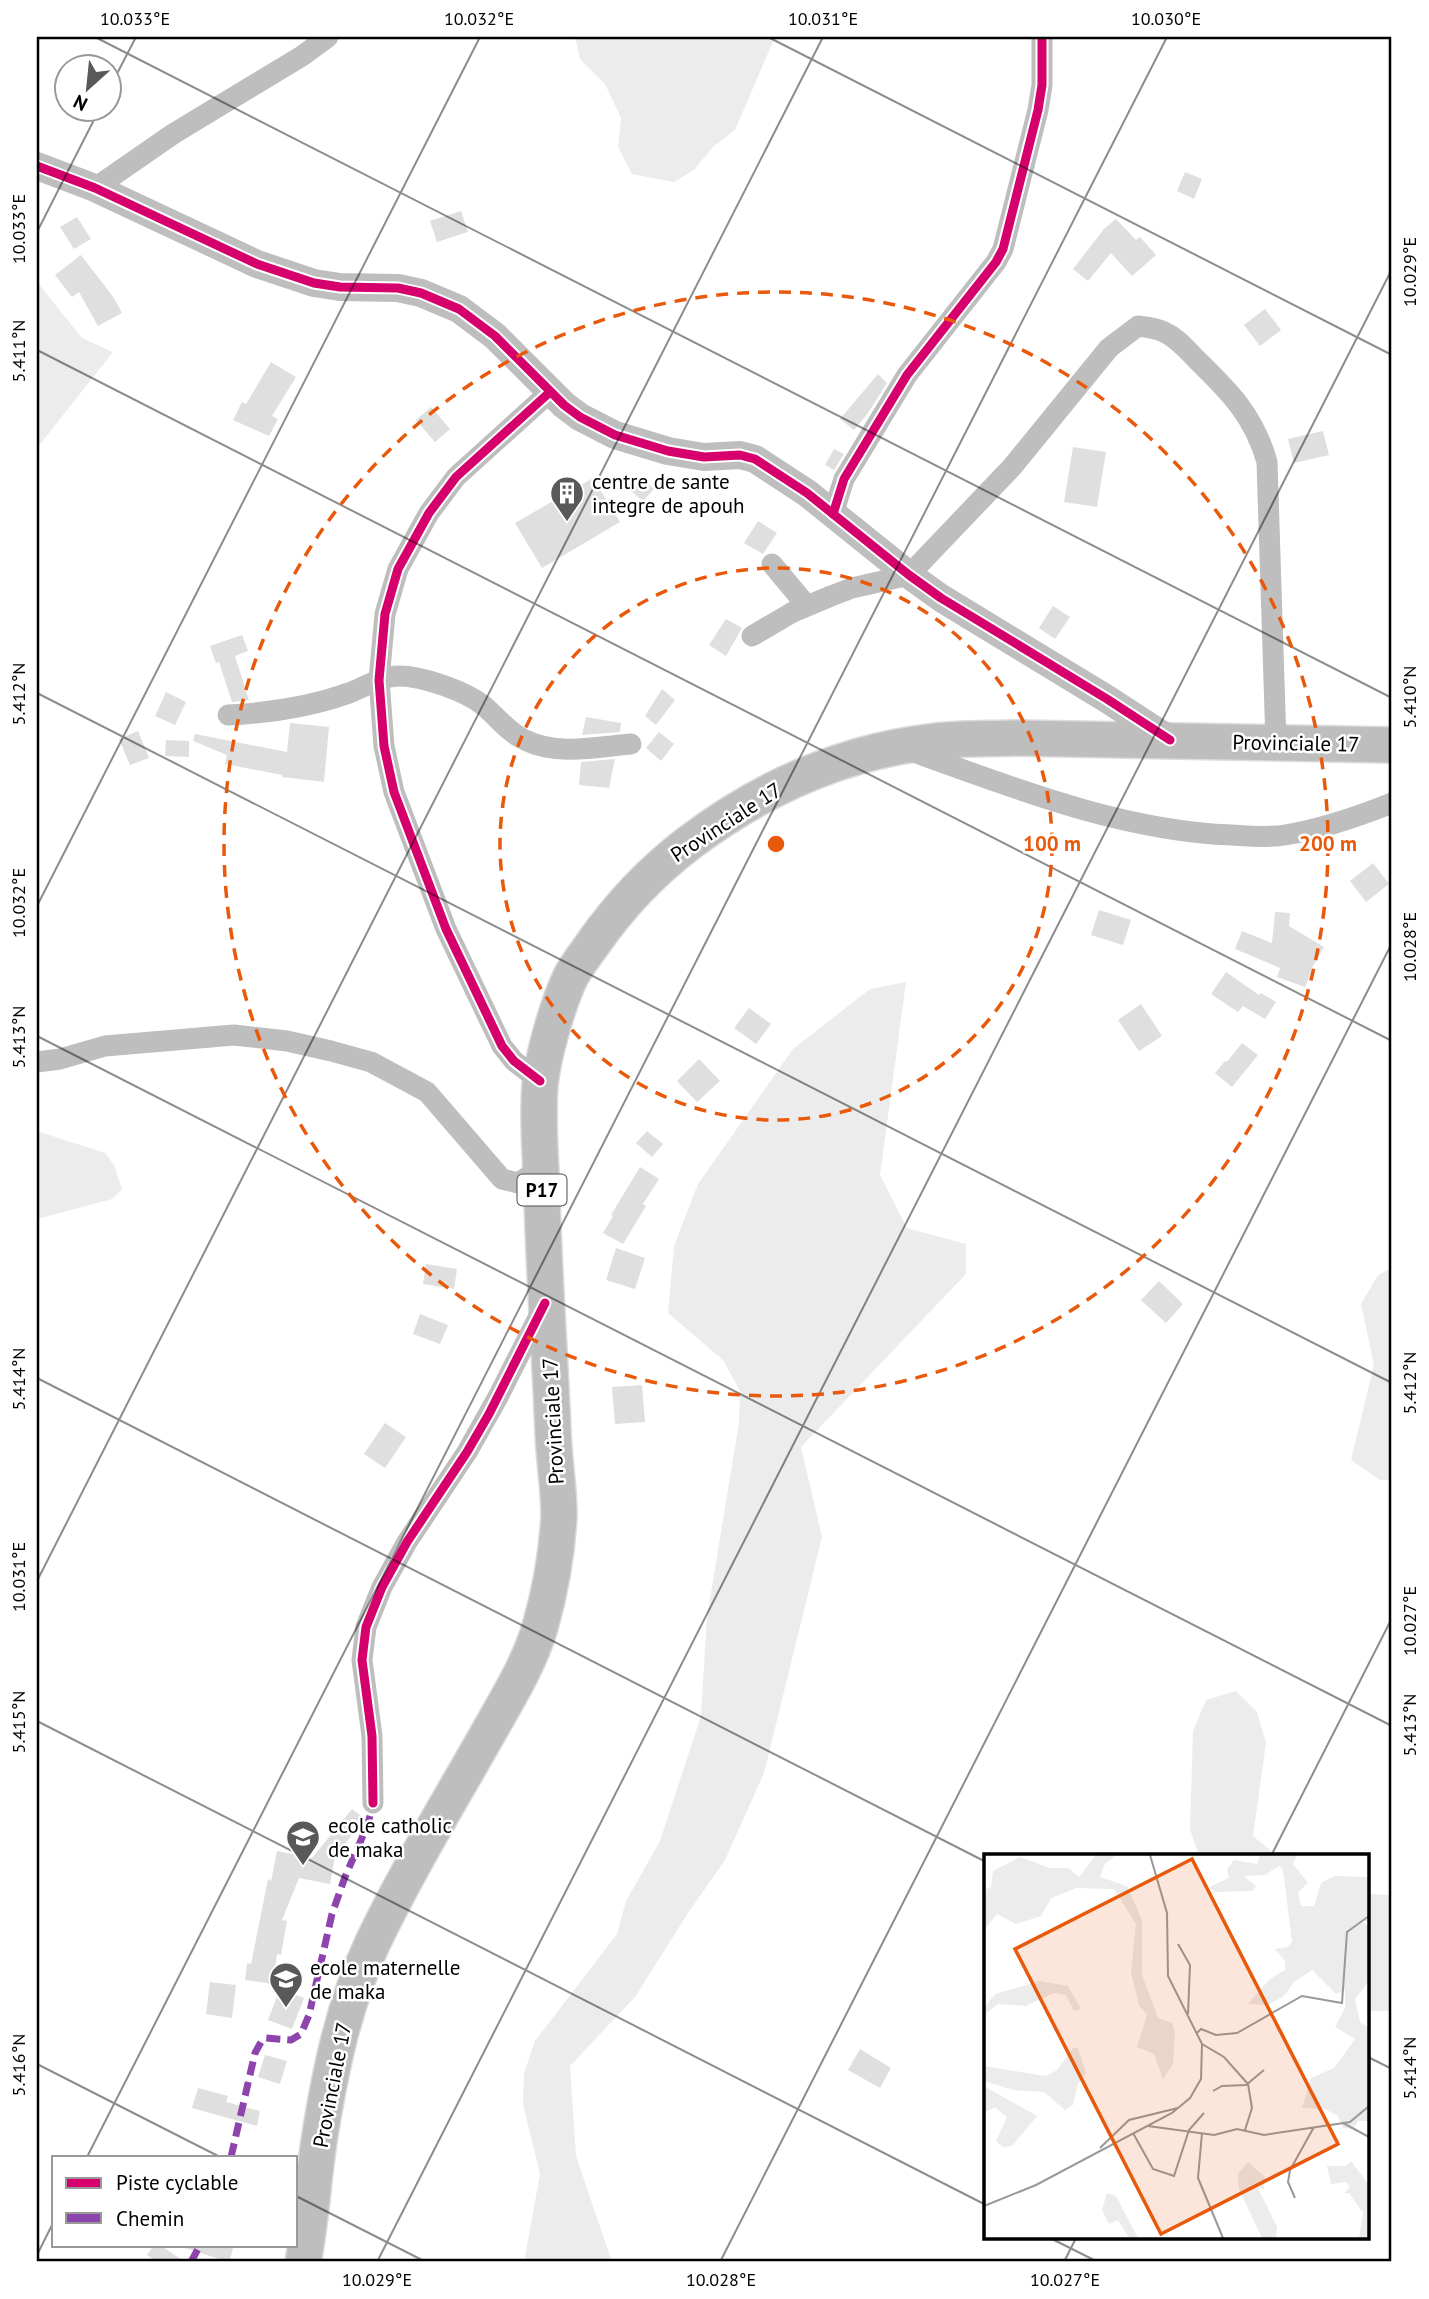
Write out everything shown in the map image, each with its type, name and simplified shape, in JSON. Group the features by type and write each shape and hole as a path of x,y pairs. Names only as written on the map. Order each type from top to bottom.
{"main road":[{"name":"Provinciale 17","path":"303,2262 332,2061 357,1982 373,1943 396,1899 522,1674 539,1629 553,1568 559,1514 551,1361 545,1303 540,1081 554,1025 572,975 629,896 664,862 710,827 795,778 846,761 899,747 958,739 1392,745"}],"street":[{"path":"95,188 173,134 302,56 328,37"},
{"path":"833,513 844,479 908,375 996,262 1003,249 1038,110 1042,85 1042,37"},
{"path":"37,166 95,188 257,264 314,283 340,287 398,288 421,293 459,309 495,336 550,392 598,427 634,442 668,451 704,457 740,455 755,459 833,513 909,575 942,598 1170,740"},
{"path":"752,636 807,606 852,588 909,575 1012,467 1109,348 1138,326 1164,331 1174,337 1232,394 1259,437 1267,462 1276,743"},
{"path":"540,1081 514,1061 502,1046 446,929 394,792 384,746 379,680 385,614 398,569 429,513 456,477 550,392"},
{"path":"772,564 807,606"},
{"path":"228,715 265,713 315,703 379,680 399,676 428,681 463,694 482,705 525,740 555,749 631,744"},
{"path":"899,747 1041,798 1143,823 1207,834 1283,835 1342,823 1392,803"},
{"path":"37,1062 60,1059 105,1046 234,1035 298,1044 371,1062 427,1092 502,1179 518,1183 541,1168"},
{"path":"373,1803 372,1736 362,1660 366,1627 382,1587 407,1542 484,1423 518,1361 545,1303"}],"shaded area":[{"path":"575,37 775,37 735,130 713,147 694,170 674,182 632,174 618,147 621,118 605,84 580,59"},
{"path":"37,282 82,338 113,352 37,448"},
{"path":"906,982 880,1175 907,1228 966,1244 966,1274 801,1447 822,1537 764,1773 725,1860 635,1997 570,2066 576,2156 612,2262 524,2262 540,2174 523,2104 524,2073 535,2041 617,1934 626,1901 660,1841 701,1716 707,1617 739,1423 740,1391 723,1360 668,1313 674,1246 698,1184 793,1049 870,989"},
{"path":"37,1131 105,1153 114,1165 122,1189 112,1199 37,1219"},
{"path":"1392,1268 1392,1480 1380,1480 1351,1460 1374,1365 1361,1304 1378,1275"},
{"path":"1236,1691 1257,1712 1266,1743 1253,1836 1275,1854 1198,1854 1190,1829 1193,1731 1206,1700"},
{"path":"1370,1894 1392,1895 1392,2011 1370,2009"}],"building":[{"path":"1185,172 1202,179 1194,199 1177,191"},
{"path":"461,211 468,232 437,242 430,221"},
{"path":"77,217 91,239 74,249 60,227"},
{"path":"1116,219 1136,240 1140,237 1156,255 1132,276 1111,253 1088,281 1073,269 1104,229"},
{"path":"81,255 114,298 122,313 98,326 79,292 72,297 55,275"},
{"path":"1265,309 1281,330 1260,346 1244,325"},
{"path":"271,362 296,377 272,416 278,419 269,436 233,420 242,402 246,404"},
{"path":"878,374 887,383 854,430 840,419"},
{"path":"431,407 450,429 435,442 416,420"},
{"path":"1323,431 1329,455 1294,463 1288,439"},
{"path":"1073,447 1106,452 1097,507 1064,502"},
{"path":"834,449 844,454 834,470 825,465"},
{"name":"centre de sante integre de apouh","path":"593,478 620,522 542,568 515,523"},
{"path":"642,479 654,489 643,501 631,491"},
{"path":"758,521 777,533 763,554 744,543"},
{"path":"1053,606 1070,617 1055,639 1039,628"},
{"path":"726,619 742,628 726,656 709,645"},
{"path":"242,635 248,651 235,656 249,700 232,702 219,662 216,663 210,646"},
{"path":"662,689 675,700 656,725 645,716"},
{"path":"166,692 186,702 175,725 155,716"},
{"path":"586,717 621,723 620,732 582,735"},
{"path":"290,723 329,727 324,782 282,777 225,764 227,755 193,741 195,734 287,752"},
{"path":"138,731 149,758 130,765 119,739"},
{"path":"659,732 674,744 661,761 646,748"},
{"path":"166,740 189,741 189,757 165,756"},
{"path":"615,759 609,788 579,785 581,762"},
{"path":"1373,863 1389,884 1366,902 1350,881"},
{"path":"1099,910 1131,920 1123,945 1091,935"},
{"path":"1275,912 1290,913 1289,926 1324,947 1305,987 1277,977 1280,968 1235,949 1242,931 1272,943"},
{"path":"1226,972 1259,995 1261,993 1276,1002 1265,1019 1243,1006 1238,1012 1211,994"},
{"path":"1141,1004 1162,1036 1139,1051 1118,1020"},
{"path":"749,1008 771,1024 756,1044 734,1028"},
{"path":"1242,1043 1258,1055 1232,1087 1215,1073"},
{"path":"699,1059 720,1081 697,1102 677,1081"},
{"path":"647,1131 663,1144 652,1157 636,1143"},
{"path":"640,1167 659,1179 623,1244 603,1233"},
{"path":"616,1248 645,1258 635,1289 606,1280"},
{"path":"426,1264 457,1269 454,1289 423,1284"},
{"path":"1159,1281 1183,1304 1166,1323 1141,1300"},
{"path":"420,1314 448,1325 440,1344 413,1334"},
{"path":"642,1385 645,1422 615,1424 612,1387"},
{"path":"385,1423 406,1437 385,1468 364,1454"},
{"path":"352,1809 365,1819 335,1856 330,1884 299,1878 282,1920 287,1921 281,1955 277,1954 273,1984 245,1980 247,1963 251,1964 268,1879 271,1881 277,1851 312,1858"},
{"path":"210,1982 236,1985 232,2018 206,2014"},
{"name":"ecole maternelle de maka","path":"280,1989 304,1998 292,2029 268,2020"},
{"path":"860,2049 891,2068 880,2088 848,2070"},
{"path":"265,2055 287,2061 280,2084 258,2077"},
{"path":"198,2088 228,2096 226,2102 260,2111 257,2126 192,2108"},
{"path":"153,2246 161,2246 185,2262 157,2262 147,2255"},
{"path":"185,2246 234,2246 229,2262"}],"marked path":[{"path":"231,2156 255,2053 261,2042 266,2038 291,2040 301,2034 309,2015 332,1914 368,1824 373,1803"},
{"path":"191,2262 199,2246"}],"cycle path":[{"path":"833,514 844,479 907,375 996,262 1003,249 1038,110 1042,85 1042,37"},
{"path":"37,166 95,188 257,264 314,283 340,287 398,288 421,293 459,309 495,336 564,405 580,417 615,435 668,451 704,457 740,455 755,459 807,493 941,598 1170,740"},
{"path":"540,1081 514,1061 502,1046 446,929 394,792 384,746 379,680 385,614 398,569 429,513 456,477 550,392"},
{"path":"373,1803 372,1736 362,1660 366,1627 382,1587 407,1542 489,1414 545,1303"}],"place":[{"name":"centre de sante integre de apouh","path":"567,523"},
{"name":"ecole catholic de maka","path":"303,1867"},
{"name":"ecole maternelle de maka","path":"286,2009"}]}
